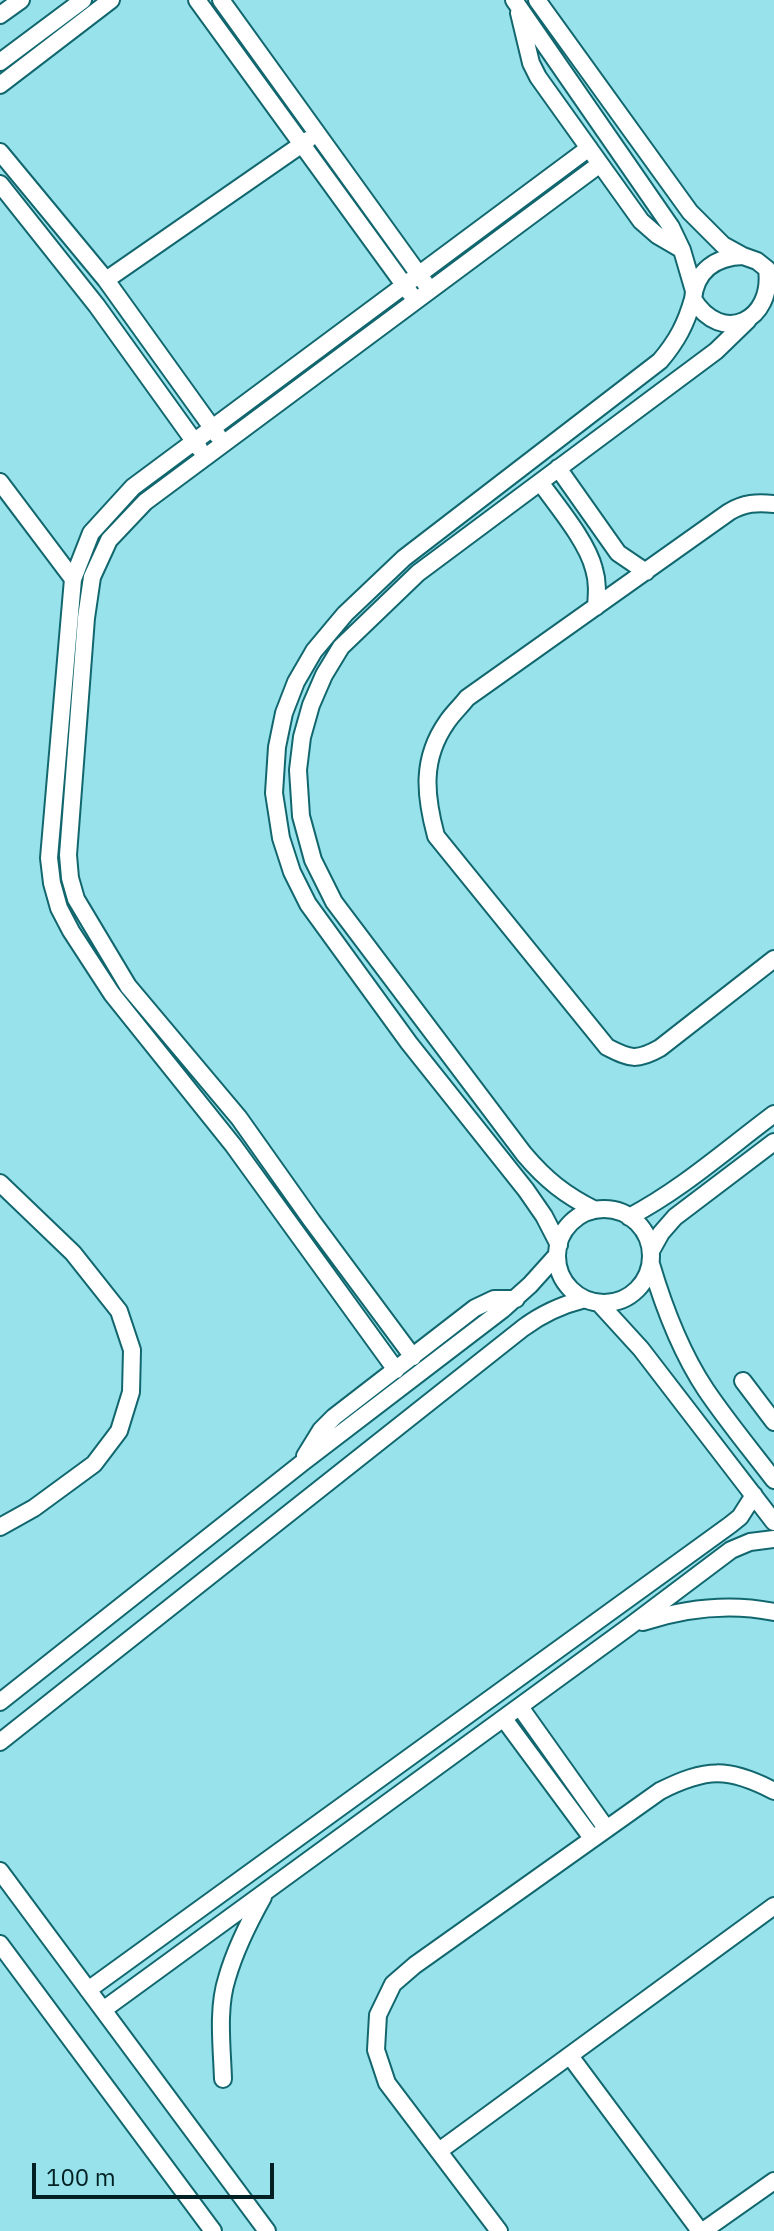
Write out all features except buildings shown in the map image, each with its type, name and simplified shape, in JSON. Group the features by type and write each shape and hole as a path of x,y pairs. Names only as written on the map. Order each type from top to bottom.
{"street":[{"path":"0,15 21,0"},
{"path":"0,62 83,0"},
{"path":"0,85 111,0"},
{"path":"197,0 416,302"},
{"path":"221,0 430,291"},
{"path":"537,0 690,212 723,245 767,269 770,291 761,311 716,351 418,573 341,647 315,695 302,737 298,770 301,816 313,860 334,902 524,1154 544,1177 568,1196 595,1210"},
{"path":"515,2 671,227 682,250 700,310 722,324 736,324 761,311"},
{"path":"515,2 534,71 648,228 682,250"},
{"path":"106,280 317,134"},
{"path":"396,1370 233,1145 112,994 59,908 49,858 73,579 91,533 133,487 589,148"},
{"path":"0,152 106,280 224,444"},
{"path":"413,1357 239,1118 128,986 76,899 68,855 86,618 92,577 109,540 145,502 600,164"},
{"path":"0,184 97,306 205,458"},
{"path":"774,259 726,257 711,264 700,276 687,322 676,343 660,361 404,558 345,614 314,651 296,682 284,713 277,747 274,793 281,838 292,872 308,904 426,1065 544,1216 558,1250 560,1273 570,1289 592,1301 641,1349 774,1522"},
{"path":"558,468 618,553 646,572"},
{"path":"0,482 73,579"},
{"path":"540,482 588,551 597,588 596,607"},
{"path":"774,504 740,506 467,698 447,722 435,744 428,769 427,803 436,836 607,1047 627,1058 645,1057 660,1048 774,959"},
{"path":"140,1029 155,1018"},
{"path":"629,1217 651,1206 774,1114"},
{"path":"0,1742 523,1328 552,1309 592,1301 617,1301 633,1294 644,1280 661,1233 675,1217 774,1142"},
{"path":"0,1183 73,1253 119,1311 132,1350 131,1392 119,1431 94,1464 34,1508 0,1527"},
{"path":"22,1725 0,1703 302,1463 516,1299 558,1250 566,1229 579,1217 595,1210 607,1209 629,1217 644,1231 669,1318 688,1360 706,1390 774,1480"},
{"path":"302,1463 310,1445 327,1423 396,1370 484,1303 516,1299"},
{"path":"743,1381 774,1422"},
{"path":"88,1990 730,1525 740,1517 754,1495"},
{"path":"103,2010 731,1550 750,1542 774,1539"},
{"path":"630,1626 671,1613 713,1607 774,1612"},
{"path":"520,1707 599,1833"},
{"path":"504,1719 599,1833"},
{"path":"499,2231 387,2083 376,2050 378,2015 393,1984 415,1965 660,1791 688,1777 718,1773 749,1778 774,1791"},
{"path":"0,1871 267,2231"},
{"path":"223,2079 221,2029 226,1979 266,1892"},
{"path":"439,2151 774,1906"},
{"path":"154,1942 171,1961"},
{"path":"0,1944 213,2231"},
{"path":"570,2056 701,2231 774,2181"}]}
